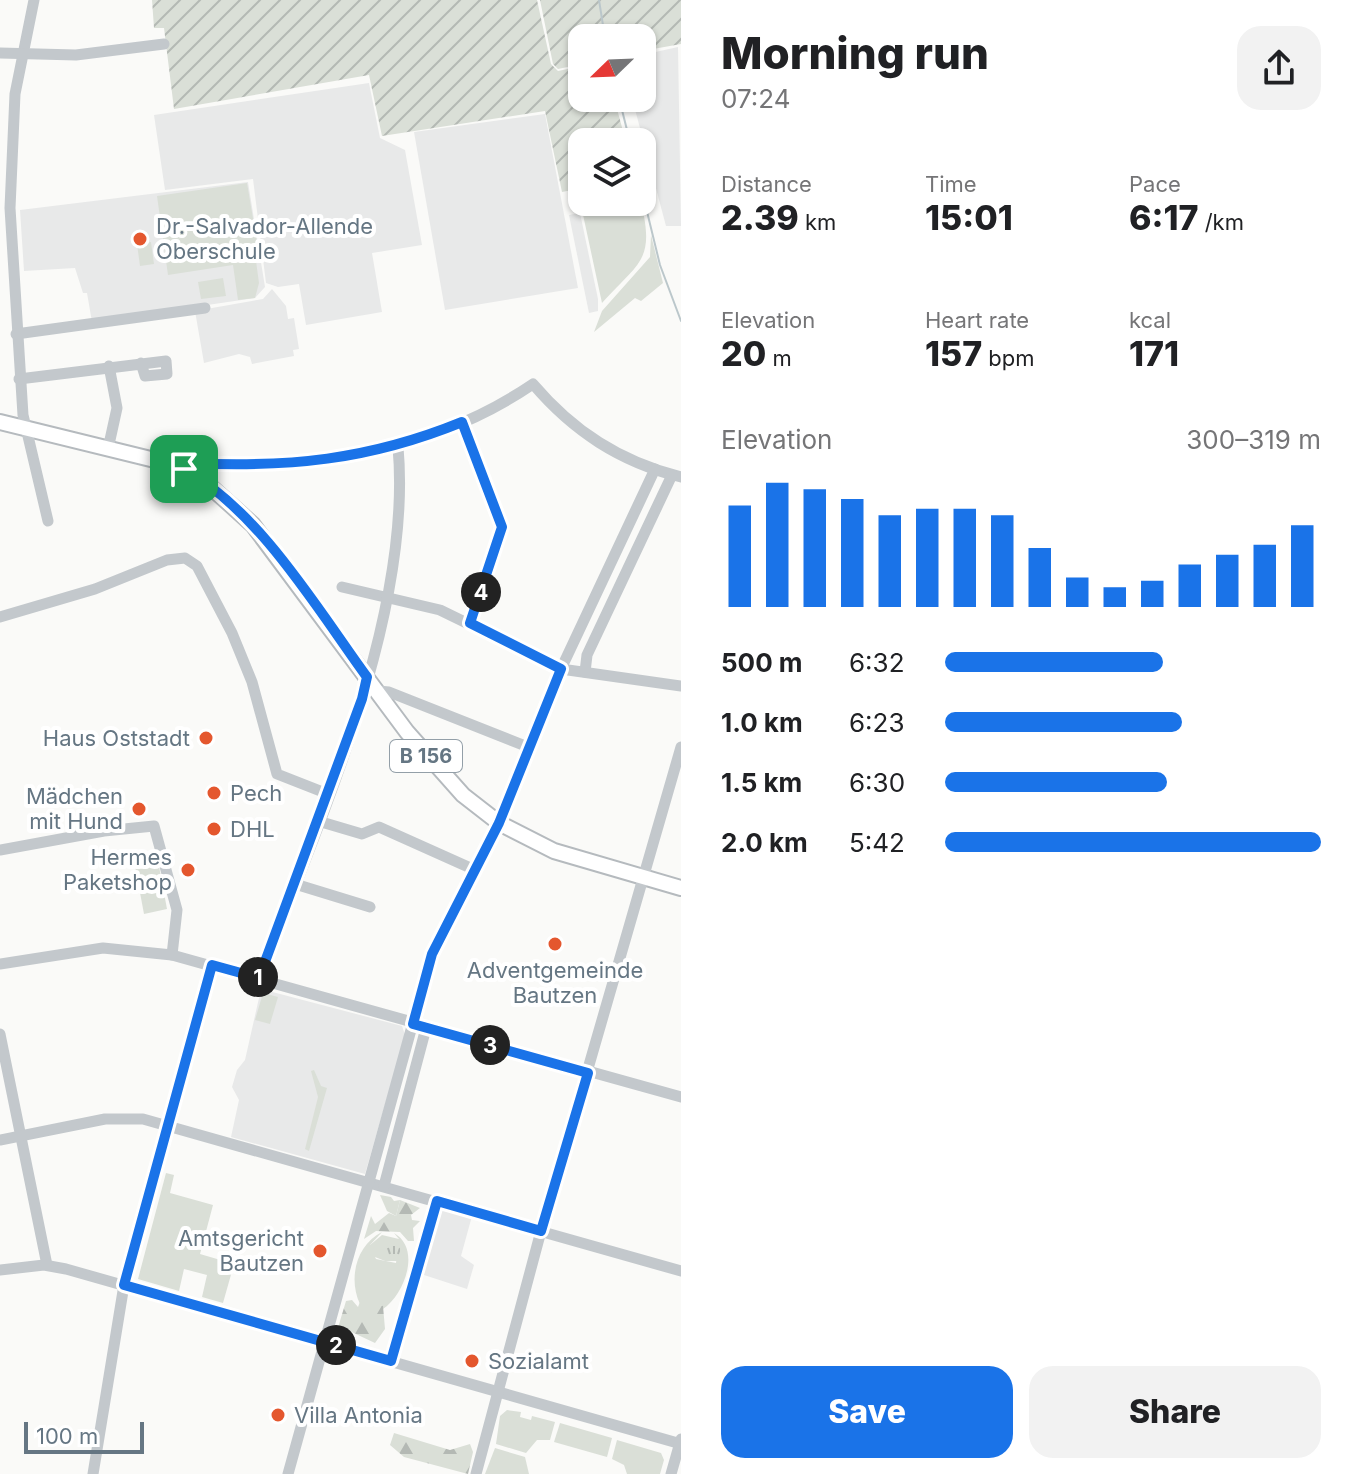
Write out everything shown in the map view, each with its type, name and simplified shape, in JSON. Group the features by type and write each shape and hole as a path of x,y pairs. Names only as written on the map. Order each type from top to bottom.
{"main road":[{"name":"B 156","path":"0,422 184,469 217,490 253,525 428,759 463,795 499,823 554,851 681,888"}],"street":[{"path":"34,0 22,53 5,192 15,291 19,379 26,428 48,521"},
{"path":"0,53 76,55 164,44"},
{"path":"0,292 15,291"},
{"path":"16,334 205,308"},
{"path":"19,379 141,363"},
{"path":"108,449 117,408 109,366"},
{"path":"184,469 188,463 280,464 398,447 462,422 509,400 533,384 582,433 614,452 676,476 587,655 585,672"},
{"path":"462,422 502,527 470,623"},
{"path":"259,978 362,699 387,599 399,504 398,447"},
{"path":"288,1474 432,954 499,823 561,669 655,469"},
{"path":"0,617 95,589 167,560 185,558 197,566 232,633 252,682 277,774 328,794"},
{"path":"342,587 440,610 561,669 681,686"},
{"path":"378,691 389,692 528,747"},
{"path":"476,1474 541,1231 681,747"},
{"path":"318,821 362,834 379,827 475,870"},
{"path":"0,850 104,831 154,826 177,910 172,955"},
{"path":"295,884 370,907"},
{"path":"0,964 103,948 172,955 681,1097"},
{"path":"93,1474 124,1285 212,965"},
{"path":"384,1186 426,1028"},
{"path":"0,1034 47,1265"},
{"path":"0,1140 116,1118 168,1124 681,1271"},
{"path":"391,1361 437,1201"},
{"path":"0,1270 47,1265 680,1442 671,1474"}],"shaded area":[{"path":"678,47 681,226 666,226 656,188 656,128 640,128 636,112 656,112 656,52"},
{"path":"369,83 380,138 405,150 422,245 372,253 382,312 306,325 299,284 278,287 266,283 253,179 165,190 154,115"},
{"path":"545,114 578,288 445,310 414,132"},
{"name":"Dr.-Salvador-Allende Oberschule","path":"248,182 265,287 255,298 92,322 87,293 83,293 75,268 24,271 20,210"},
{"path":"569,216 581,216 598,299 598,311 589,313"},
{"path":"272,289 286,306 288,319 294,318 299,349 293,350 294,356 252,364 250,357 239,354 204,363 195,311 263,299"},
{"path":"261,989 402,1026 405,1035 365,1174 231,1137 239,1100 232,1087 237,1070 245,1060"},
{"path":"441,1209 472,1216 461,1256 474,1265 467,1289 421,1274"}],"green space":[{"path":"152,0 537,0 551,64 558,71 568,69 568,112 618,112 622,128 568,128 568,191 562,192 545,111 382,136 369,75 174,109 164,28 154,28"},
{"path":"540,0 681,0 681,44 656,48 656,24 568,24 568,67 558,69 553,64"},
{"path":"247,183 260,260 256,261 259,283 255,298 238,300 233,265 168,275 157,196"},
{"path":"583,216 644,216 646,237 641,259 602,303"},
{"path":"651,235 663,283 641,301 635,298 594,332 602,311 650,257"},
{"path":"151,242 154,264 140,266 137,244"},
{"path":"223,278 226,296 201,299 198,282"},
{"path":"158,861 167,909 144,914 135,866"},
{"path":"263,993 278,997 270,1024 255,1020"},
{"path":"314,1070 321,1086 327,1088 309,1151 305,1149 318,1097 311,1071"},
{"path":"166,1173 174,1175 170,1193 213,1205 200,1254 234,1264 223,1303 202,1297 207,1275 184,1269 179,1291 138,1279"},
{"path":"380,1195 391,1197 394,1201 400,1200 396,1216 387,1211"},
{"path":"400,1200 420,1208 411,1215 412,1220 420,1221 413,1228 414,1241 408,1241 400,1232 376,1231 364,1239 371,1216 375,1224 389,1213 396,1216"},
{"path":"382,1232 370,1245 376,1259 396,1263 399,1239 394,1233 402,1240 408,1260 407,1272 398,1293 383,1309 383,1306 360,1304 355,1284 360,1254"},
{"path":"382,1235 399,1239 401,1261 385,1261 370,1255 370,1245"},
{"path":"361,1299 383,1306 385,1329 375,1343 343,1328 337,1331 346,1301 352,1300 358,1307"},
{"path":"507,1410 521,1412 520,1417 531,1420 532,1416 555,1422 550,1440 537,1440 526,1453 496,1444 500,1416"},
{"path":"560,1423 612,1438 607,1457 554,1442"},
{"path":"394,1433 450,1450 470,1444 473,1452 468,1474 404,1457 390,1445"},
{"path":"617,1440 661,1453 664,1460 660,1474 627,1474 624,1465 612,1459"},
{"path":"495,1448 525,1457 529,1474 485,1474"}],"waterway":[{"path":"599,0 603,24"},
{"path":"622,112 626,128"},
{"path":"648,216 660,265 681,321"}],"place":[{"name":"Dr.-Salvador-Allende Oberschule","path":"140,239"},
{"name":"Haus Oststadt","path":"206,738"},
{"name":"Pech","path":"214,793"},
{"name":"Mädchen mit Hund","path":"139,809"},
{"name":"DHL","path":"214,829"},
{"name":"Hermes Paketshop","path":"188,870"},
{"name":"Adventgemeinde Bautzen","path":"555,944"},
{"name":"Amtsgericht Bautzen","path":"320,1251"},
{"name":"Sozialamt","path":"472,1361"},
{"name":"Villa Antonia","path":"278,1415"}],"route":[{"path":"462,422 500,515 502,527 470,623 561,669 499,823 432,954 413,1024 588,1073 541,1231 437,1201 391,1361 124,1285 212,965 259,978 362,699 367,677 253,525 217,490 184,469 188,463 242,466 348,457 398,447 462,422"}]}
